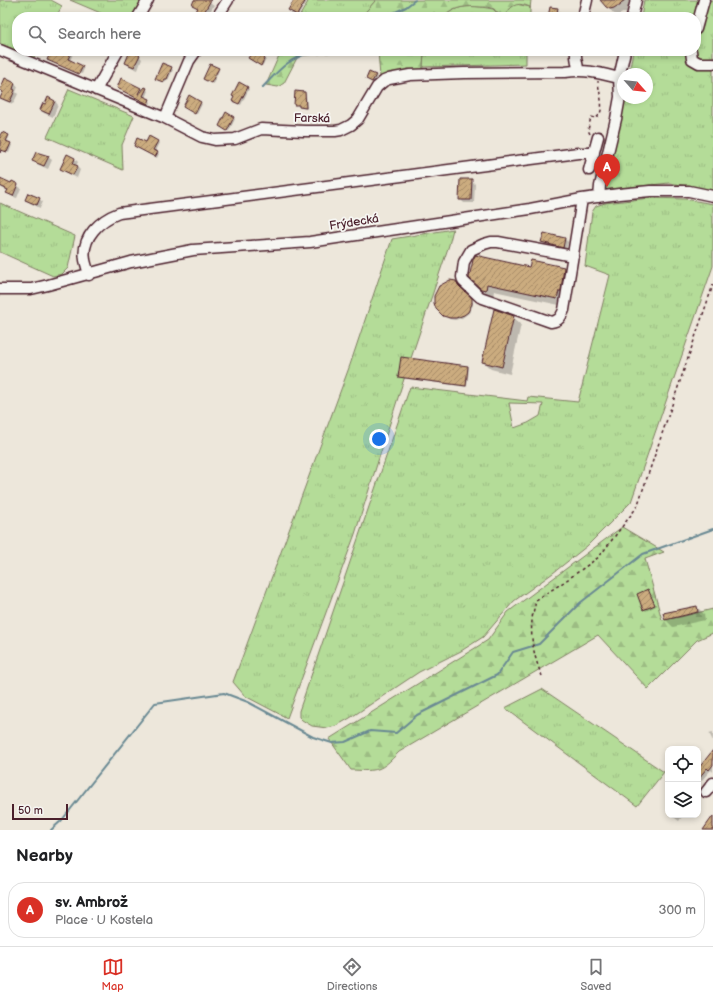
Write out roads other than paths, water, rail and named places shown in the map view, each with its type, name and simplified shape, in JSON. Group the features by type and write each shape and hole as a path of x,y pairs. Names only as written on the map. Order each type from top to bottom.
{"street":[{"path":"141,12 148,0"},
{"path":"220,12 228,0"},
{"path":"584,12 587,0"},
{"path":"633,12 636,0"},
{"path":"701,12 704,0"},
{"name":"Farská","path":"0,50 12,55"},
{"name":"Farská","path":"14,56 165,118 202,137 221,141 235,139 261,129 335,131 347,127 354,123 377,87 382,82 389,79 418,75 565,72 578,70 592,71 617,77"},
{"path":"96,90 115,56"},
{"path":"165,118 192,56"},
{"path":"576,56 578,70"},
{"path":"621,68 624,56"},
{"path":"692,56 692,59 699,63 713,63"},
{"path":"599,197 600,186 619,104"},
{"path":"589,170 598,137"},
{"path":"89,275 84,259 89,237 101,222 119,213 578,153 594,153"},
{"name":"Frýdecká","path":"0,289 31,289 89,275 131,262 193,250 310,242 619,194 650,191 689,191 713,196"},
{"path":"573,256 498,242 484,244 471,250 464,262 462,277 466,284 480,297 551,322 557,321 562,316 564,310 573,256 582,199"},
{"path":"706,792 713,783"}],"waterway":[{"path":"396,12 406,7 415,0"},
{"path":"262,88 285,65 300,56"},
{"path":"51,830 62,820 155,703 224,693 248,702 313,737 332,743 345,742 370,731 396,733 417,715 497,675 513,652 539,644 580,603 643,554 713,529"}],"place":[{"name":"sv. Ambrož","path":"607,187"}]}
